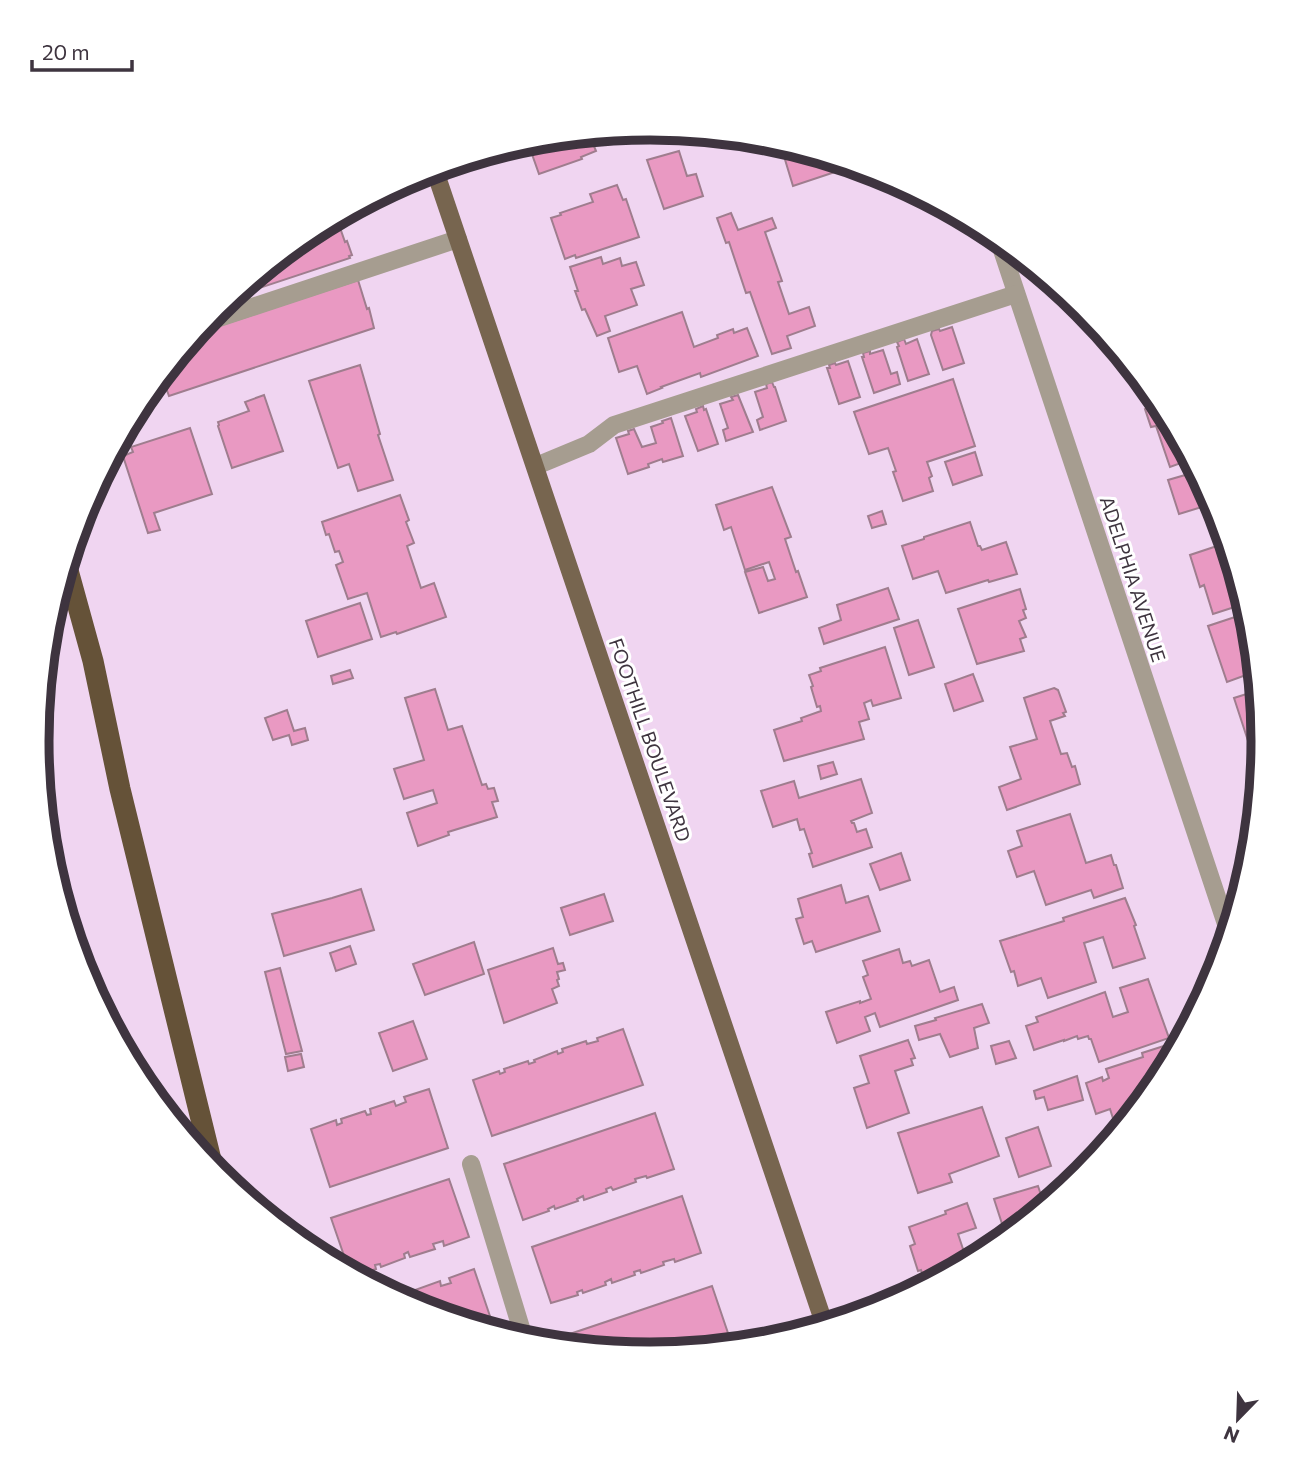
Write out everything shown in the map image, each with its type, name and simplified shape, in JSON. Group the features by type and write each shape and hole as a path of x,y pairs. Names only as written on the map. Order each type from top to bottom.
{"highway":[{"path":"71,580 93,661 120,789 208,1149"}],"main road":[{"name":"FOOTHILL BOULEVARD","path":"438,178 822,1317"}],"street":[{"path":"225,316 458,239"},
{"name":"ADELPHIA AVENUE","path":"1003,254 1225,920"},
{"path":"536,466 589,444 614,425 1016,294"},
{"path":"471,1164 516,1327"}],"building":[{"path":"593,143 596,151 581,157 582,159 539,174 531,151"},
{"path":"679,151 687,176 696,174 703,196 664,209 647,160"},
{"path":"784,155 841,170 793,186"},
{"path":"617,185 623,200 626,199 639,237 576,258 575,255 565,259 551,218 593,202 590,194"},
{"path":"731,213 738,230 772,218 776,228 765,232 782,281 778,282 789,314 809,307 815,326 787,336 791,348 772,354 750,292 746,293 729,242 726,243 717,218"},
{"path":"340,226 352,255 350,258 253,290 284,264"},
{"path":"601,257 603,264 620,258 622,266 636,262 644,285 631,289 637,305 605,316 610,331 597,336 585,309 582,310 570,267"},
{"path":"358,280 374,328 169,396 165,386 214,327"},
{"path":"682,312 694,347 733,329 734,333 747,328 758,356 701,377 700,373 647,394 637,366 619,372 608,338"},
{"path":"952,327 964,363 943,370 931,335 932,331"},
{"path":"904,339 906,344 917,339 929,374 908,381 897,347 897,342"},
{"path":"883,350 891,374 897,372 900,384 874,393 862,357 863,353"},
{"path":"848,361 860,397 839,404 827,368 835,363 836,365"},
{"path":"360,365 393,480 358,491 349,464 338,468 309,381"},
{"path":"953,379 975,446 927,462 933,491 903,501 888,448 869,454 854,412"},
{"path":"772,382 786,421 760,430 757,420 763,417 755,392 767,388 766,384"},
{"path":"264,395 283,451 232,468 218,422 249,411 245,402"},
{"path":"738,395 753,432 726,441 723,430 728,428 720,404 733,400 731,397"},
{"path":"703,406 718,444 698,451 685,416 697,412 696,409"},
{"path":"1151,407 1183,462 1170,467 1156,426 1151,427 1145,409"},
{"path":"671,418 683,456 663,462 662,459 628,474 616,438 629,434 628,431 634,429 642,447 656,443 651,427"},
{"path":"190,428 212,494 154,513 160,530 148,533 123,456 133,452 131,447"},
{"path":"975,452 982,475 953,485 945,462"},
{"path":"1189,474 1204,506 1179,514 1168,480"},
{"path":"772,487 791,537 785,539 807,597 759,613 745,572 763,567 768,581 775,579 769,562 745,570 731,527 724,530 716,505"},
{"path":"400,495 414,543 407,546 421,588 434,583 446,617 381,637 367,593 348,599 336,565 343,562 339,551 335,552 329,534 326,535 322,522"},
{"path":"882,511 886,524 872,528 868,516"},
{"path":"970,522 978,546 982,550 1006,542 1017,574 946,593 938,571 913,579 902,546"},
{"path":"1217,543 1236,606 1213,614 1204,585 1200,587 1190,555 1217,546"},
{"path":"888,588 899,619 824,644 819,628 841,620 837,605"},
{"path":"1020,589 1026,609 1023,610 1026,618 1019,621 1026,637 1020,639 1024,651 977,664 958,609"},
{"path":"360,603 372,639 318,657 306,621"},
{"path":"1238,616 1248,674 1227,682 1208,626"},
{"path":"918,620 934,667 909,675 894,628"},
{"path":"885,647 901,698 873,706 871,700 864,703 869,719 859,722 864,739 784,761 774,730 802,721 801,718 821,711 820,706 817,707 809,675 821,671 820,668"},
{"path":"350,670 353,678 333,684 331,676"},
{"path":"973,674 983,701 954,711 945,684"},
{"path":"1054,688 1058,690 1066,712 1063,713 1065,716 1050,721 1061,754 1067,753 1072,767 1075,766 1080,784 1007,810 999,787 1021,779 1010,747 1037,739 1024,698"},
{"path":"435,689 448,730 462,726 482,785 486,784 488,789 494,788 498,801 492,802 497,817 448,832 449,835 418,846 407,813 437,803 433,790 404,799 394,769 424,760 405,698"},
{"path":"1250,693 1252,752 1234,698"},
{"path":"287,710 294,731 305,728 308,740 292,745 289,735 273,740 265,718"},
{"path":"833,762 837,774 821,779 818,766"},
{"path":"861,779 872,813 851,821 857,832 866,829 872,847 813,867 809,854 812,853 804,829 800,830 797,819 773,827 761,791 794,781 799,798"},
{"path":"1070,814 1086,863 1111,855 1123,888 1094,898 1091,890 1046,905 1034,871 1017,877 1008,851 1022,846 1017,831"},
{"path":"901,853 910,880 880,890 870,864"},
{"path":"841,885 846,903 868,896 880,931 816,952 812,941 804,944 796,919 803,917 798,899"},
{"path":"361,889 374,930 284,956 272,914"},
{"path":"604,894 613,921 570,935 561,908"},
{"path":"1125,898 1145,958 1113,968 1103,937 1084,943 1096,982 1048,998 1041,978 1018,986 1000,941"},
{"path":"474,942 484,974 425,995 413,964"},
{"path":"350,946 356,964 336,971 330,953"},
{"path":"553,948 558,964 563,963 565,970 557,972 559,986 552,989 557,1003 504,1023 488,970"},
{"path":"899,949 903,963 910,961 912,966 929,960 940,992 954,987 958,1000 880,1027 875,1013 865,1017 870,1031 837,1043 826,1012 871,999 863,977 868,975 863,961"},
{"path":"280,968 302,1051 286,1054 265,972"},
{"path":"1148,979 1169,1038 1099,1062 1088,1036 1078,1039 1077,1036 1034,1050 1026,1026 1038,1022 1036,1017 1105,992 1113,1017 1128,1012 1120,988"},
{"path":"982,1004 989,1023 974,1028 978,1048 950,1057 940,1034 919,1040 915,1026"},
{"path":"413,1021 427,1059 393,1071 379,1033"},
{"path":"623,1029 643,1085 492,1136 473,1080 499,1071 500,1074 505,1072 504,1069 528,1061 529,1064 535,1062 534,1060 557,1051 558,1054 563,1052 562,1049 586,1041 587,1044 598,1041 597,1038"},
{"path":"908,1040 915,1058 911,1059 913,1065 895,1071 909,1113 867,1128 854,1088 869,1083 860,1056"},
{"path":"1009,1041 1016,1058 996,1064 991,1046"},
{"path":"1170,1044 1151,1075 1115,1124 1110,1109 1096,1114 1086,1083 1102,1077 1103,1081 1109,1078 1106,1069 1143,1057 1142,1053"},
{"path":"301,1054 304,1067 288,1071 285,1057"},
{"path":"1077,1076 1083,1100 1048,1110 1044,1097 1036,1099 1034,1091"},
{"path":"429,1089 448,1148 330,1187 311,1129 336,1120 337,1125 342,1123 341,1119 365,1111 367,1115 371,1114 370,1109 394,1101 396,1106 406,1102 404,1097"},
{"path":"982,1107 999,1156 949,1174 952,1182 918,1193 898,1133"},
{"path":"655,1113 674,1169 635,1179 636,1182 613,1190 611,1187 606,1189 607,1192 584,1200 583,1196 577,1199 578,1201 555,1209 554,1206 548,1209 549,1211 523,1220 504,1164"},
{"path":"1038,1127 1051,1166 1019,1177 1006,1138"},
{"path":"449,1179 469,1237 444,1246 443,1241 433,1244 435,1249 410,1257 408,1252 404,1254 405,1258 381,1267 380,1264 375,1265 376,1269 368,1272 345,1259 331,1218"},
{"path":"1038,1186 1042,1197 1003,1228 994,1199"},
{"path":"682,1196 701,1253 675,1262 674,1259 663,1262 664,1265 641,1273 640,1270 634,1272 635,1275 612,1283 611,1279 605,1282 606,1285 583,1293 582,1290 577,1292 578,1295 551,1303 532,1247"},
{"path":"967,1203 976,1228 958,1234 965,1254 923,1277 921,1270 918,1271 910,1246 915,1244 909,1227 946,1214 945,1211"},
{"path":"474,1269 492,1321 415,1295 415,1290 440,1281 441,1286 451,1283 449,1278"},
{"path":"712,1286 729,1337 650,1342 564,1336"}]}
